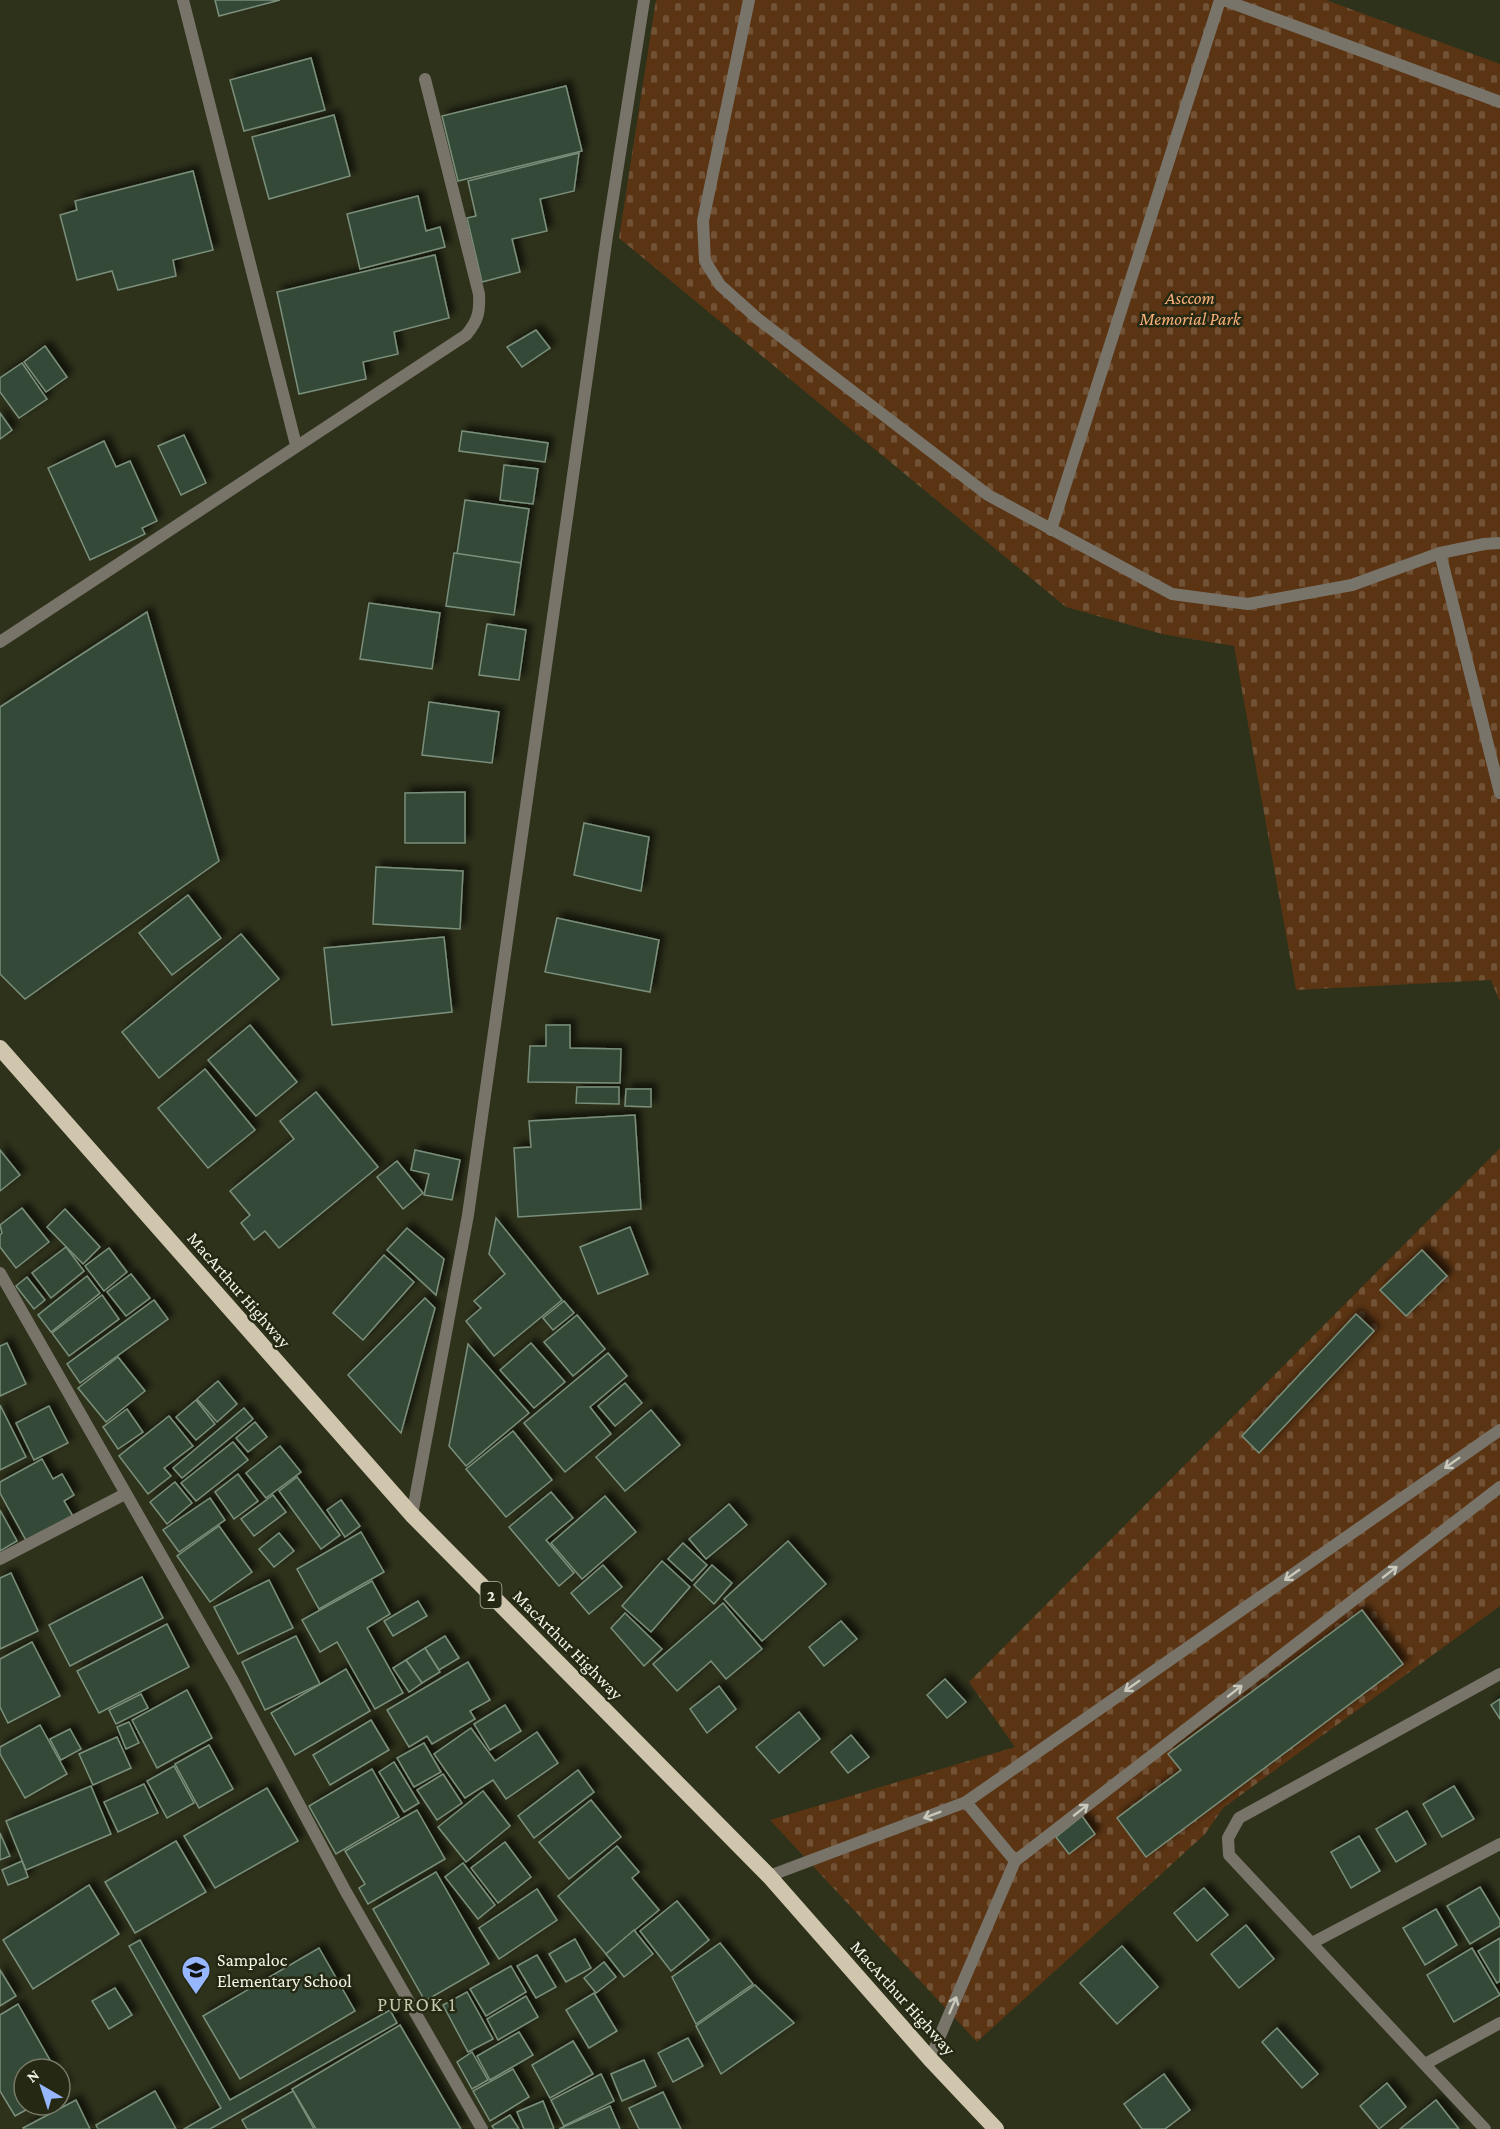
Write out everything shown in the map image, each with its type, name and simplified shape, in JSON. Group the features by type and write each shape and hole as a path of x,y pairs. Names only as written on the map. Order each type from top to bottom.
{"highway":[{"name":"MacArthur Highway","path":"0,1048 412,1515 769,1876 930,2059 996,2129"}],"street":[{"path":"183,0 297,445"},
{"path":"412,1515 468,1215 607,236 644,0"},
{"path":"749,0 702,221 705,261 720,285 758,319 988,495 1172,594 1248,604 1352,585 1440,553 1500,543"},
{"path":"1051,530 1222,0 1500,102"},
{"path":"0,642 466,335 475,324 480,311 479,294 425,80"},
{"path":"1440,553 1500,793"},
{"path":"1487,742 1500,747"},
{"path":"0,1273 233,1681 346,1892 482,2129"},
{"path":"769,1876 966,1802 1500,1430"},
{"path":"930,2059 1015,1861 1500,1486"},
{"path":"0,1559 125,1494"},
{"path":"1485,2129 1229,1855 1228,1838 1239,1818 1500,1674"},
{"path":"966,1802 1015,1861"},
{"path":"1312,1943 1500,1844"},
{"path":"1425,2064 1500,2023"}],"green space":[{"name":"Asccom Memorial Park","path":"656,0 1326,0 1500,64 1500,1002 1491,980 1296,990 1234,646 1162,634 1066,607 619,238"},
{"path":"1500,1148 1500,1606 1223,1808 1205,1834 977,2042 770,1820 1015,1747 969,1682"}],"building":[{"path":"215,0 280,0 219,16"},
{"path":"311,58 325,110 244,131 230,80"},
{"path":"566,86 582,151 458,181 442,116"},
{"path":"334,115 350,176 269,199 252,137"},
{"path":"579,153 574,191 540,199 547,231 512,239 520,272 482,282 467,218 476,216 468,181"},
{"path":"193,171 213,250 173,260 176,276 118,290 112,271 77,280 60,215 77,210 75,201"},
{"path":"418,196 426,231 440,227 445,247 360,269 347,214"},
{"path":"435,255 449,318 394,332 398,354 363,362 366,379 299,394 277,292"},
{"path":"536,330 550,348 522,367 507,347"},
{"path":"45,346 67,377 46,392 24,362"},
{"path":"22,363 47,399 19,418 0,392 0,378"},
{"path":"0,413 12,430 0,439"},
{"path":"462,431 548,443 545,462 459,451"},
{"path":"184,435 206,483 181,495 158,446"},
{"path":"104,441 116,467 130,461 157,521 142,528 145,534 90,560 48,468"},
{"path":"504,465 538,469 533,504 500,500"},
{"path":"465,500 529,509 521,563 457,554"},
{"path":"454,553 521,563 514,615 446,606"},
{"path":"369,603 440,613 432,669 360,659"},
{"path":"147,612 219,861 25,999 0,974 0,707"},
{"path":"487,624 526,630 519,680 479,675"},
{"path":"429,702 499,712 492,763 422,755"},
{"path":"465,792 465,843 405,843 405,793"},
{"path":"584,823 649,837 641,891 574,875"},
{"path":"376,867 463,871 460,929 373,924"},
{"path":"188,895 221,938 172,975 139,933"},
{"path":"557,918 659,940 650,992 545,972"},
{"path":"241,934 279,979 159,1078 122,1032"},
{"path":"444,937 452,1012 332,1025 324,948"},
{"path":"250,1025 297,1082 256,1116 208,1060"},
{"path":"546,1025 570,1025 570,1048 621,1049 620,1083 528,1082 530,1046 546,1046"},
{"path":"205,1069 255,1130 208,1168 158,1108"},
{"path":"577,1087 619,1087 619,1104 576,1103"},
{"path":"626,1089 651,1089 651,1107 625,1106"},
{"path":"316,1092 378,1167 279,1248 265,1231 254,1240 241,1223 250,1215 230,1191 294,1139 280,1121"},
{"path":"635,1115 641,1209 518,1217 514,1148 531,1147 529,1121"},
{"path":"0,1150 20,1175 0,1191"},
{"path":"415,1150 460,1160 452,1200 424,1195 429,1174 411,1170"},
{"path":"397,1161 423,1193 403,1209 377,1177"},
{"path":"22,1208 49,1242 16,1268 0,1247 2,1233 0,1225"},
{"path":"65,1209 100,1247 83,1264 47,1227"},
{"path":"496,1218 562,1300 494,1356 466,1321 481,1308 474,1301 505,1274 489,1254"},
{"path":"630,1227 648,1274 598,1294 580,1247"},
{"path":"407,1228 444,1259 436,1295 387,1250"},
{"path":"66,1247 84,1271 51,1298 32,1273"},
{"path":"109,1248 127,1272 104,1291 85,1266"},
{"path":"1422,1250 1447,1276 1406,1316 1380,1290"},
{"path":"384,1255 414,1282 363,1340 333,1313"},
{"path":"131,1274 150,1298 126,1316 107,1292"},
{"path":"87,1276 100,1293 51,1332 38,1315"},
{"path":"27,1277 45,1300 34,1309 16,1286"},
{"path":"102,1295 119,1319 69,1356 52,1333"},
{"path":"425,1298 435,1308 401,1433 348,1375"},
{"path":"154,1300 168,1319 80,1383 67,1364"},
{"path":"564,1301 574,1313 553,1330 543,1318"},
{"path":"1356,1314 1374,1331 1259,1453 1242,1436"},
{"path":"577,1315 605,1349 573,1376 544,1342"},
{"path":"7,1343 26,1384 0,1396 0,1346"},
{"path":"531,1343 565,1382 534,1408 500,1370"},
{"path":"468,1344 529,1413 466,1466 449,1446"},
{"path":"608,1353 627,1376 590,1407 611,1434 565,1472 524,1423"},
{"path":"118,1357 145,1391 106,1422 78,1388"},
{"path":"218,1381 237,1404 217,1422 197,1399"},
{"path":"625,1383 642,1403 615,1426 598,1406"},
{"path":"196,1400 215,1424 196,1440 176,1417"},
{"path":"0,1405 26,1457 0,1470"},
{"path":"49,1406 68,1443 34,1460 16,1423"},
{"path":"244,1408 253,1419 182,1478 173,1468"},
{"path":"127,1409 143,1432 118,1449 103,1427"},
{"path":"651,1410 680,1445 625,1491 596,1457"},
{"path":"169,1416 193,1446 164,1468 171,1476 148,1494 119,1456"},
{"path":"255,1422 267,1437 248,1452 236,1438"},
{"path":"513,1431 552,1480 506,1517 466,1469"},
{"path":"233,1442 248,1460 196,1501 181,1483"},
{"path":"280,1446 301,1472 266,1498 246,1473"},
{"path":"42,1459 53,1479 62,1474 74,1495 64,1501 74,1518 28,1544 0,1493 0,1482"},
{"path":"238,1474 258,1501 234,1519 215,1492"},
{"path":"297,1477 340,1535 321,1549 279,1491"},
{"path":"175,1482 192,1503 167,1524 150,1502"},
{"path":"551,1492 573,1518 546,1540 574,1573 559,1586 509,1527"},
{"path":"273,1495 286,1512 254,1536 241,1519"},
{"path":"605,1496 636,1532 582,1579 551,1543"},
{"path":"210,1498 225,1520 179,1552 163,1530"},
{"path":"341,1500 360,1526 345,1537 327,1510"},
{"path":"729,1504 747,1525 706,1559 689,1539"},
{"path":"0,1510 17,1541 0,1551"},
{"path":"219,1526 252,1572 210,1602 177,1556"},
{"path":"361,1532 384,1572 319,1609 297,1569"},
{"path":"279,1533 294,1551 274,1567 259,1549"},
{"path":"788,1541 826,1584 762,1641 724,1599"},
{"path":"683,1543 707,1565 692,1581 668,1559"},
{"path":"662,1561 690,1587 651,1632 622,1606"},
{"path":"603,1565 622,1587 589,1614 571,1593"},
{"path":"712,1565 732,1583 714,1604 694,1585"},
{"path":"11,1573 38,1631 0,1649 0,1578"},
{"path":"142,1577 163,1618 70,1666 49,1625"},
{"path":"269,1580 293,1628 238,1654 214,1607"},
{"path":"372,1581 390,1614 367,1628 403,1693 375,1709 337,1642 320,1652 302,1620"},
{"path":"418,1601 427,1616 393,1636 384,1621"},
{"path":"723,1603 762,1649 726,1679 711,1661 677,1691 653,1664"},
{"path":"1362,1610 1403,1664 1146,1857 1117,1818 1181,1770 1168,1754"},
{"path":"625,1613 662,1649 644,1666 611,1628"},
{"path":"841,1621 857,1639 824,1666 809,1647"},
{"path":"167,1624 189,1667 99,1713 77,1671"},
{"path":"296,1636 320,1684 265,1710 242,1662"},
{"path":"445,1636 459,1658 439,1670 425,1648"},
{"path":"32,1642 60,1696 8,1723 0,1707 0,1659"},
{"path":"425,1648 440,1672 422,1683 406,1660"},
{"path":"406,1660 422,1683 409,1692 393,1668"},
{"path":"468,1662 490,1700 470,1711 475,1719 432,1744 427,1736 409,1747 387,1710"},
{"path":"346,1669 370,1711 295,1755 271,1713"},
{"path":"945,1679 966,1702 947,1718 927,1695"},
{"path":"719,1686 736,1709 707,1733 690,1709"},
{"path":"187,1690 212,1738 157,1768 132,1720"},
{"path":"141,1694 148,1708 116,1724 109,1710"},
{"path":"1500,1699 1500,1719 1491,1705"},
{"path":"505,1705 521,1731 490,1750 474,1724"},
{"path":"799,1712 820,1739 779,1773 756,1747"},
{"path":"371,1720 389,1750 330,1785 313,1755"},
{"path":"129,1722 139,1743 126,1749 117,1727"},
{"path":"40,1725 67,1774 25,1798 0,1754 0,1747"},
{"path":"471,1728 495,1761 537,1732 558,1763 506,1799 493,1780 465,1798 434,1754"},
{"path":"70,1729 81,1749 61,1760 50,1739"},
{"path":"851,1735 869,1757 848,1773 831,1752"},
{"path":"117,1737 131,1768 93,1785 79,1754"},
{"path":"424,1743 441,1772 414,1787 397,1758"},
{"path":"209,1745 233,1789 199,1808 175,1764"},
{"path":"394,1762 419,1803 404,1812 379,1772"},
{"path":"174,1766 194,1803 167,1818 147,1781"},
{"path":"372,1769 399,1817 336,1854 309,1806"},
{"path":"578,1770 594,1792 534,1838 518,1816"},
{"path":"443,1774 462,1803 437,1820 417,1790"},
{"path":"144,1784 158,1813 118,1832 104,1802"},
{"path":"91,1786 111,1834 26,1870 6,1821"},
{"path":"1454,1786 1474,1819 1442,1837 1423,1804"},
{"path":"267,1788 298,1841 215,1888 184,1836"},
{"path":"483,1791 510,1826 466,1862 438,1827"},
{"path":"591,1800 621,1837 569,1879 539,1842"},
{"path":"417,1810 445,1859 368,1904 359,1888 365,1884 345,1851"},
{"path":"1407,1811 1426,1844 1396,1862 1376,1829"},
{"path":"1082,1816 1095,1834 1069,1854 1056,1837"},
{"path":"0,1833 10,1856 0,1860"},
{"path":"1359,1836 1380,1871 1351,1888 1331,1852"},
{"path":"176,1841 206,1892 135,1933 105,1882"},
{"path":"505,1842 531,1877 498,1903 471,1868"},
{"path":"617,1846 639,1872 632,1878 659,1910 606,1954 558,1896"},
{"path":"22,1861 28,1877 8,1885 2,1870"},
{"path":"463,1863 495,1905 478,1919 445,1877"},
{"path":"436,1872 489,1964 425,2001 373,1909"},
{"path":"89,1885 119,1934 33,1989 3,1940"},
{"path":"1480,1887 1500,1920 1500,1926 1470,1944 1447,1906"},
{"path":"1204,1888 1228,1915 1197,1941 1174,1913"},
{"path":"537,1889 557,1920 499,1959 479,1928"},
{"path":"677,1901 709,1940 671,1971 640,1931"},
{"path":"1436,1909 1457,1945 1425,1965 1403,1928"},
{"path":"1246,1925 1274,1959 1239,1988 1211,1954"},
{"path":"634,1930 653,1954 624,1977 606,1954"},
{"path":"1500,1938 1500,1981 1497,1983 1478,1951"},
{"path":"575,1939 591,1968 566,1982 549,1954"},
{"path":"140,1940 230,2100 390,2010 397,2023 210,2129 184,2129 221,2108 129,1946"},
{"path":"720,1943 753,1984 696,2024 672,1977"},
{"path":"1122,1946 1158,1987 1117,2024 1080,1983"},
{"path":"319,1948 355,2011 240,2079 203,2016"},
{"path":"1472,1948 1500,1995 1454,2022 1427,1975"},
{"path":"537,1955 556,1987 536,1998 517,1966"},
{"path":"604,1962 616,1977 596,1993 584,1978"},
{"path":"511,1966 526,1992 486,2016 470,1989"},
{"path":"0,1970 16,1996 0,2006"},
{"path":"755,1985 794,2023 721,2074 696,2026"},
{"path":"115,1988 132,2015 109,2029 92,2001"},
{"path":"467,1992 493,2039 468,2052 443,2005"},
{"path":"594,1993 617,2031 589,2048 566,2010"},
{"path":"526,1996 538,2017 498,2040 487,2019"},
{"path":"18,2004 48,2057 12,2057 12,2111 0,2091 0,2015"},
{"path":"400,2025 461,2129 316,2129 292,2089"},
{"path":"1277,2028 1318,2074 1302,2088 1262,2042"},
{"path":"519,2032 533,2055 490,2080 477,2056"},
{"path":"688,2038 703,2066 673,2082 658,2053"},
{"path":"573,2041 593,2074 550,2098 532,2065"},
{"path":"472,2052 488,2080 472,2089 457,2062"},
{"path":"644,2060 656,2086 622,2101 611,2074"},
{"path":"513,2069 529,2097 490,2121 473,2091"},
{"path":"601,2074 614,2101 564,2126 551,2100"},
{"path":"1164,2074 1190,2110 1165,2129 1142,2129 1124,2104"},
{"path":"1387,2083 1406,2107 1379,2129 1360,2106"},
{"path":"155,2091 176,2129 98,2129 96,2125"},
{"path":"293,2091 314,2129 247,2129 242,2120"},
{"path":"663,2092 681,2129 639,2129 629,2108"},
{"path":"76,2100 90,2129 23,2128 44,2117 72,2117 72,2102"},
{"path":"1436,2100 1459,2129 1400,2129"},
{"path":"543,2101 554,2129 524,2129 517,2112"},
{"path":"610,2106 620,2129 559,2129"},
{"path":"510,2115 519,2129 494,2129 492,2126"}],"place":[{"name":"Sampaloc Elementary School","path":"196,1996"}],"district":[{"name":"PUROK 1","path":"417,2004"}]}
